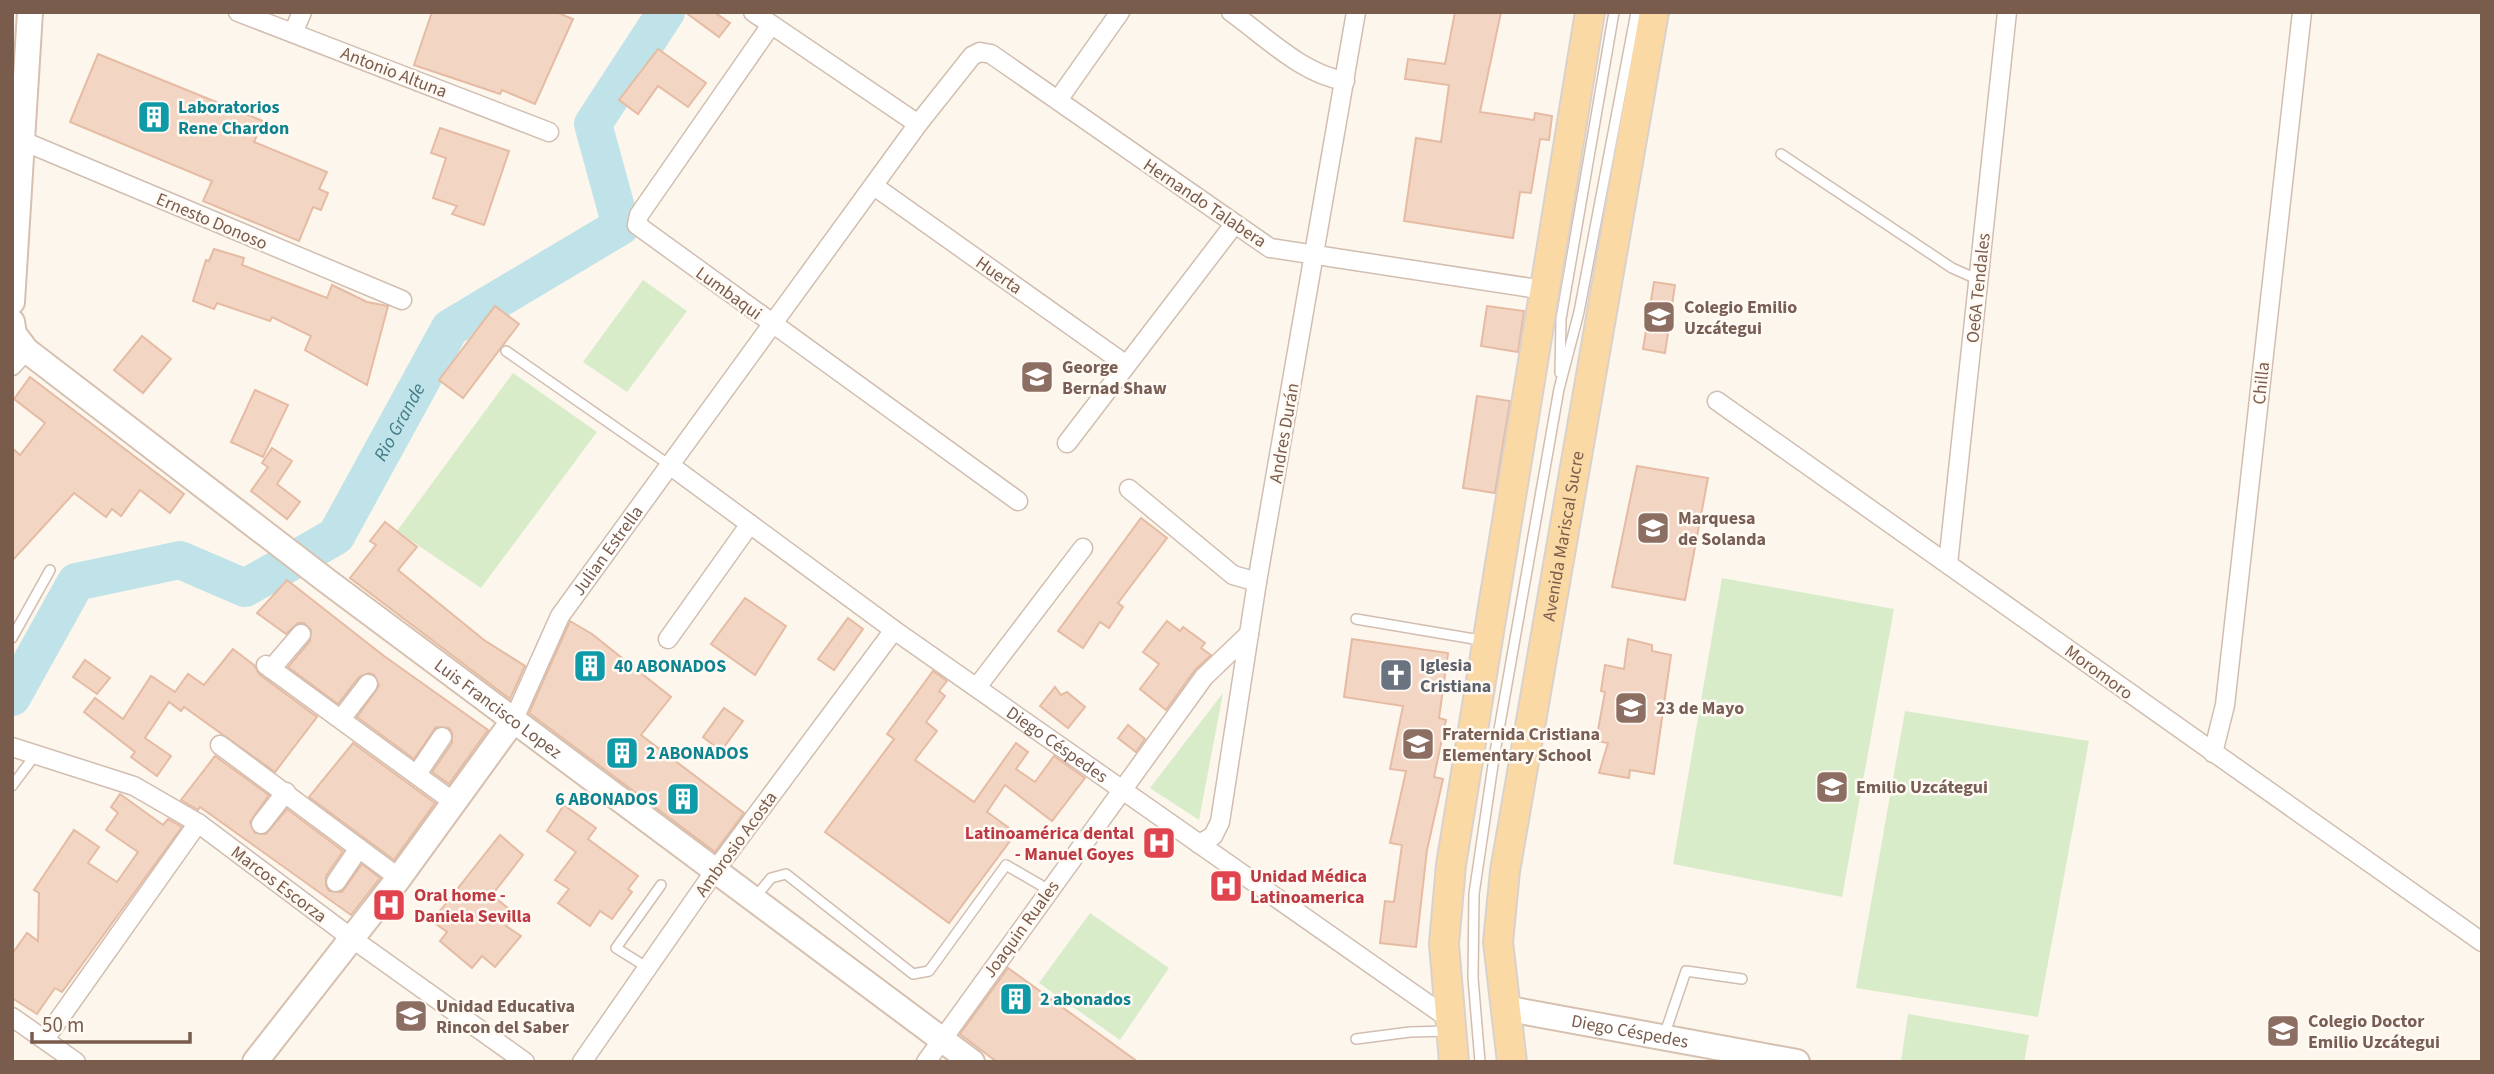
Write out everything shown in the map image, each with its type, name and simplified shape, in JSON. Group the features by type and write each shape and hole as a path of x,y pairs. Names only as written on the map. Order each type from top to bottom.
{"main road":[{"path":"1454,1062 1444,944 1451,865 1590,12"},
{"name":"Avenida Mariscal Sucre","path":"1512,1062 1504,1008 1499,942 1506,871 1654,12"}],"street":[{"name":"Antonio Altuna","path":"238,12 549,132"},
{"path":"293,33 302,12"},
{"path":"753,12 918,124"},
{"path":"1058,100 1120,12"},
{"path":"1231,12 1309,69 1325,78 1345,81"},
{"name":"Andres Durán","path":"1199,844 1213,836 1220,822 1257,582 1356,12"},
{"name":"Oe6A Tendales","path":"1948,564 2007,12"},
{"name":"Chilla","path":"2213,753 2225,705 2302,12"},
{"path":"12,302 13,248 23,141 24,14"},
{"name":"Lumbaqui","path":"771,25 639,215 637,225 1018,501"},
{"name":"Hernando Talabera","path":"980,51 991,54 1234,226 1270,248 1314,257 1544,290"},
{"name":"Julian Estrella","path":"255,1062 350,937 399,878 513,721 560,616 918,124 972,56 980,51"},
{"name":"Ernesto Donoso","path":"23,141 402,300"},
{"name":"Huerta","path":"874,186 1125,364"},
{"path":"1067,443 1125,364 1234,226"},
{"path":"12,322 19,358"},
{"name":"Luis Francisco Lopez","path":"19,358 282,546 714,872 972,1062"},
{"name":"Moromoro","path":"1717,401 2482,942"},
{"name":"Diego Céspedes","path":"671,467 894,630 1449,1024"},
{"path":"1129,489 1233,575 1257,582"},
{"path":"668,639 750,524"},
{"path":"977,687 1083,548"},
{"name":"Ambrosio Acosta","path":"582,1062 714,872 894,630"},
{"path":"301,634 268,667 455,803"},
{"name":"Joaquin Ruales","path":"926,1062 1204,677 1249,634"},
{"path":"341,719 368,684"},
{"path":"416,774 442,737"},
{"path":"220,745 399,878"},
{"name":"Marcos Escorza","path":"12,747 134,786 198,823 350,937 525,1062"},
{"path":"261,824 286,792"},
{"path":"45,1039 198,823"},
{"path":"336,882 359,848"},
{"name":"Diego Céspedes","path":"1504,1008 1797,1062"},
{"path":"12,1017 76,1062"}],"lane":[{"path":"1559,389 1561,318 1614,12"},
{"path":"1480,1062 1472,978 1474,894 1494,758 1559,389 1579,312 1636,12"},
{"path":"1781,154 1952,268 1979,280"},
{"path":"506,351 671,467"},
{"path":"12,638 50,570"},
{"path":"1356,619 1486,642"},
{"path":"12,786 37,753"},
{"path":"753,900 771,878 786,874 913,974 919,975 929,971 1006,865 1049,890"},
{"path":"648,968 616,948 661,885"},
{"path":"1664,1037 1686,971 1742,979"},
{"path":"1356,1039 1449,1024"}],"green space":[{"path":"643,280 687,311 627,392 583,362"},
{"path":"513,373 597,432 481,588 397,531"},
{"path":"1722,578 1894,609 1842,897 1673,864"},
{"path":"1223,693 1199,820 1150,788"},
{"path":"1905,711 2089,741 2038,1017 1856,988"},
{"path":"1090,913 1169,968 1120,1040 1039,983"},
{"path":"1908,1014 2029,1035 2024,1062 1901,1062"}],"building":[{"path":"432,12 556,12 573,19 535,104 502,90 500,94 414,65"},
{"path":"685,12 714,12 730,23 719,37"},
{"path":"1455,12 1501,12 1480,112 1534,120 1535,113 1552,116 1549,140 1540,139 1531,193 1520,192 1513,238 1404,221 1416,138 1441,142 1449,85 1405,79 1408,59 1445,64"},
{"path":"658,49 706,83 688,107 658,86 638,114 619,100"},
{"path":"98,54 263,121 254,142 327,172 319,189 328,193 321,210 313,207 299,241 203,201 212,181 70,122"},
{"path":"440,128 509,151 484,225 452,214 457,206 433,198 446,158 431,153"},
{"path":"214,249 244,258 242,265 327,298 332,285 367,302 388,306 367,385 305,350 311,336 272,317 270,321 217,303 214,309 193,301 206,260 209,261"},
{"name":"Colegio Emilio Uzcátegui","path":"1654,282 1675,285 1665,353 1643,349"},
{"path":"495,306 519,324 463,398 439,380"},
{"path":"1487,306 1524,311 1518,352 1481,346"},
{"path":"142,336 171,359 143,393 114,370"},
{"path":"30,377 184,494 170,513 140,490 121,516 112,509 106,517 74,493 12,561 12,448 20,455 45,423 14,399"},
{"path":"255,390 288,405 263,457 231,442"},
{"path":"1477,396 1510,401 1495,493 1463,488"},
{"path":"272,448 292,461 277,484 300,502 287,519 251,491 268,467 262,463"},
{"path":"1637,466 1708,478 1685,600 1612,587"},
{"path":"1141,518 1167,538 1118,603 1123,607 1109,628 1100,622 1083,648 1058,631"},
{"path":"385,522 417,547 398,570 484,640 525,666 510,699 350,578 376,545 370,541"},
{"path":"287,580 384,656 488,730 449,784 432,772 452,743 449,728 436,727 414,759 357,717 379,686 374,675 369,673 359,677 338,704 288,667 310,641 311,630 304,623 298,623 286,634 257,613"},
{"path":"745,598 786,626 755,675 711,644"},
{"path":"848,618 863,629 834,670 818,659"},
{"path":"570,621 592,634 671,697 641,735 744,813 715,852 529,713"},
{"path":"1167,621 1180,631 1183,627 1205,643 1201,648 1211,655 1195,670 1166,710 1140,689 1159,664 1143,652"},
{"path":"1352,639 1448,653 1439,718 1446,720 1434,777 1443,779 1427,850 1416,947 1380,943 1385,901 1394,902 1402,845 1390,843 1406,771 1390,769 1403,706 1344,697"},
{"path":"1628,639 1652,645 1652,651 1671,655 1654,774 1630,770 1629,778 1599,773 1608,743 1596,741 1605,692 1601,691 1605,665 1624,669"},
{"path":"233,649 255,666 259,674 317,717 275,772 184,707 181,711 169,702 145,738 171,756 157,776 131,757 135,752 84,712 95,698 123,719 151,676 175,692 188,674 204,685"},
{"path":"85,660 110,678 97,694 73,677"},
{"path":"933,671 947,681 939,691 945,696 926,722 937,731 915,760 974,802 1016,743 1028,752 1016,769 1035,782 1054,756 1085,778 1052,821 1005,785 987,812 1016,833 949,923 825,832 894,739 887,734"},
{"path":"1055,687 1061,695 1067,692 1085,707 1068,728 1040,706"},
{"path":"724,708 743,721 721,751 703,737"},
{"path":"1128,725 1145,739 1136,752 1118,738"},
{"path":"353,743 435,803 394,860 309,797"},
{"path":"215,756 269,795 250,822 255,833 266,834 287,809 343,851 326,876 329,891 342,892 362,864 380,878 351,915 200,807 198,810 181,800"},
{"path":"120,794 163,825 168,819 182,827 62,992 55,988 37,1014 12,998 12,954 27,933 38,941 39,893 34,890 74,830 99,847 88,863 117,882 138,852 106,830 118,813 111,807"},
{"path":"564,805 596,828 588,839 638,876 628,889 632,892 612,919 600,911 590,926 558,903 569,889 555,880 576,852 547,831"},
{"path":"500,835 523,855 492,895 515,914 506,926 521,936 495,967 482,956 472,968 440,941 447,932 432,921"},
{"name":"2 abonados","path":"1008,968 1138,1062 997,1062 960,1034"}],"waterway":[{"name":"Rio Grande","path":"12,697 76,582 180,560 245,588 336,536 450,328 621,226 593,124 666,12"}],"place":[{"name":"Laboratorios Rene Chardon","path":"154,117"},
{"name":"Colegio Emilio Uzcátegui","path":"1659,317"},
{"name":"George Bernad Shaw","path":"1037,377"},
{"name":"Marquesa de Solanda","path":"1653,528"},
{"name":"40 ABONADOS","path":"590,666"},
{"name":"Iglesia Cristiana","path":"1396,675"},
{"name":"23 de Mayo","path":"1631,708"},
{"name":"Fraternida Cristiana Elementary School","path":"1418,744"},
{"name":"2 ABONADOS","path":"622,753"},
{"name":"Emilio Uzcátegui","path":"1832,787"},
{"name":"6 ABONADOS","path":"683,799"},
{"name":"Latinoamérica dental - Manuel Goyes","path":"1159,843"},
{"name":"Unidad Médica Latinoamerica","path":"1226,886"},
{"name":"Oral home - Daniela Sevilla","path":"389,905"},
{"name":"2 abonados","path":"1016,999"},
{"name":"Unidad Educativa Rincon del Saber","path":"411,1016"},
{"name":"Colegio Doctor Emilio Uzcátegui","path":"2283,1031"}]}
